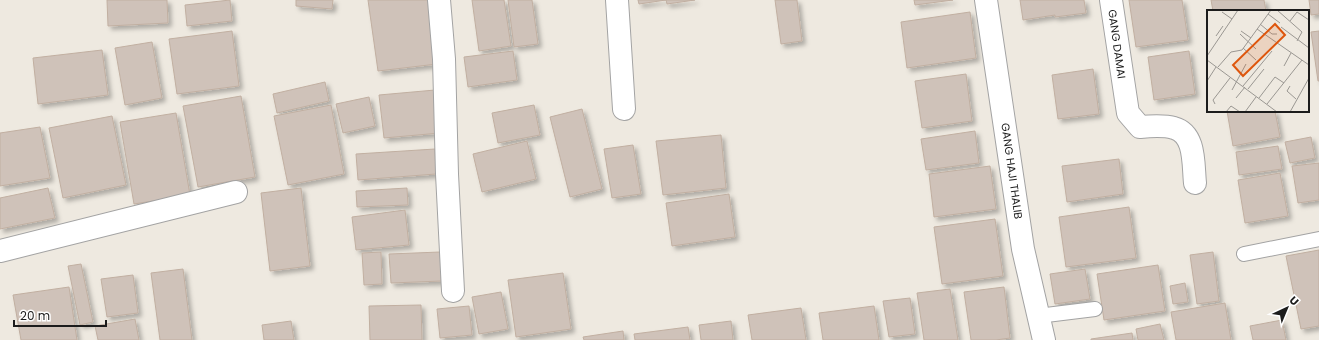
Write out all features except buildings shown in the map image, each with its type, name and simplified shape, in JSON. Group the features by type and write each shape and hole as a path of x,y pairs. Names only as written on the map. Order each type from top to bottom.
{"street":[{"path":"439,0 444,59 447,174 453,291"},
{"path":"617,0 624,109"},
{"name":"GANG HAJI THALIB","path":"986,0 1023,249 1044,340"},
{"name":"GANG DAMAI","path":"1111,0 1123,89 1128,113 1140,127 1162,126 1176,128 1187,135 1192,148 1195,183"},
{"path":"0,251 236,192"}],"lane":[{"path":"1244,254 1319,239"},
{"path":"1038,316 1095,309"}]}
